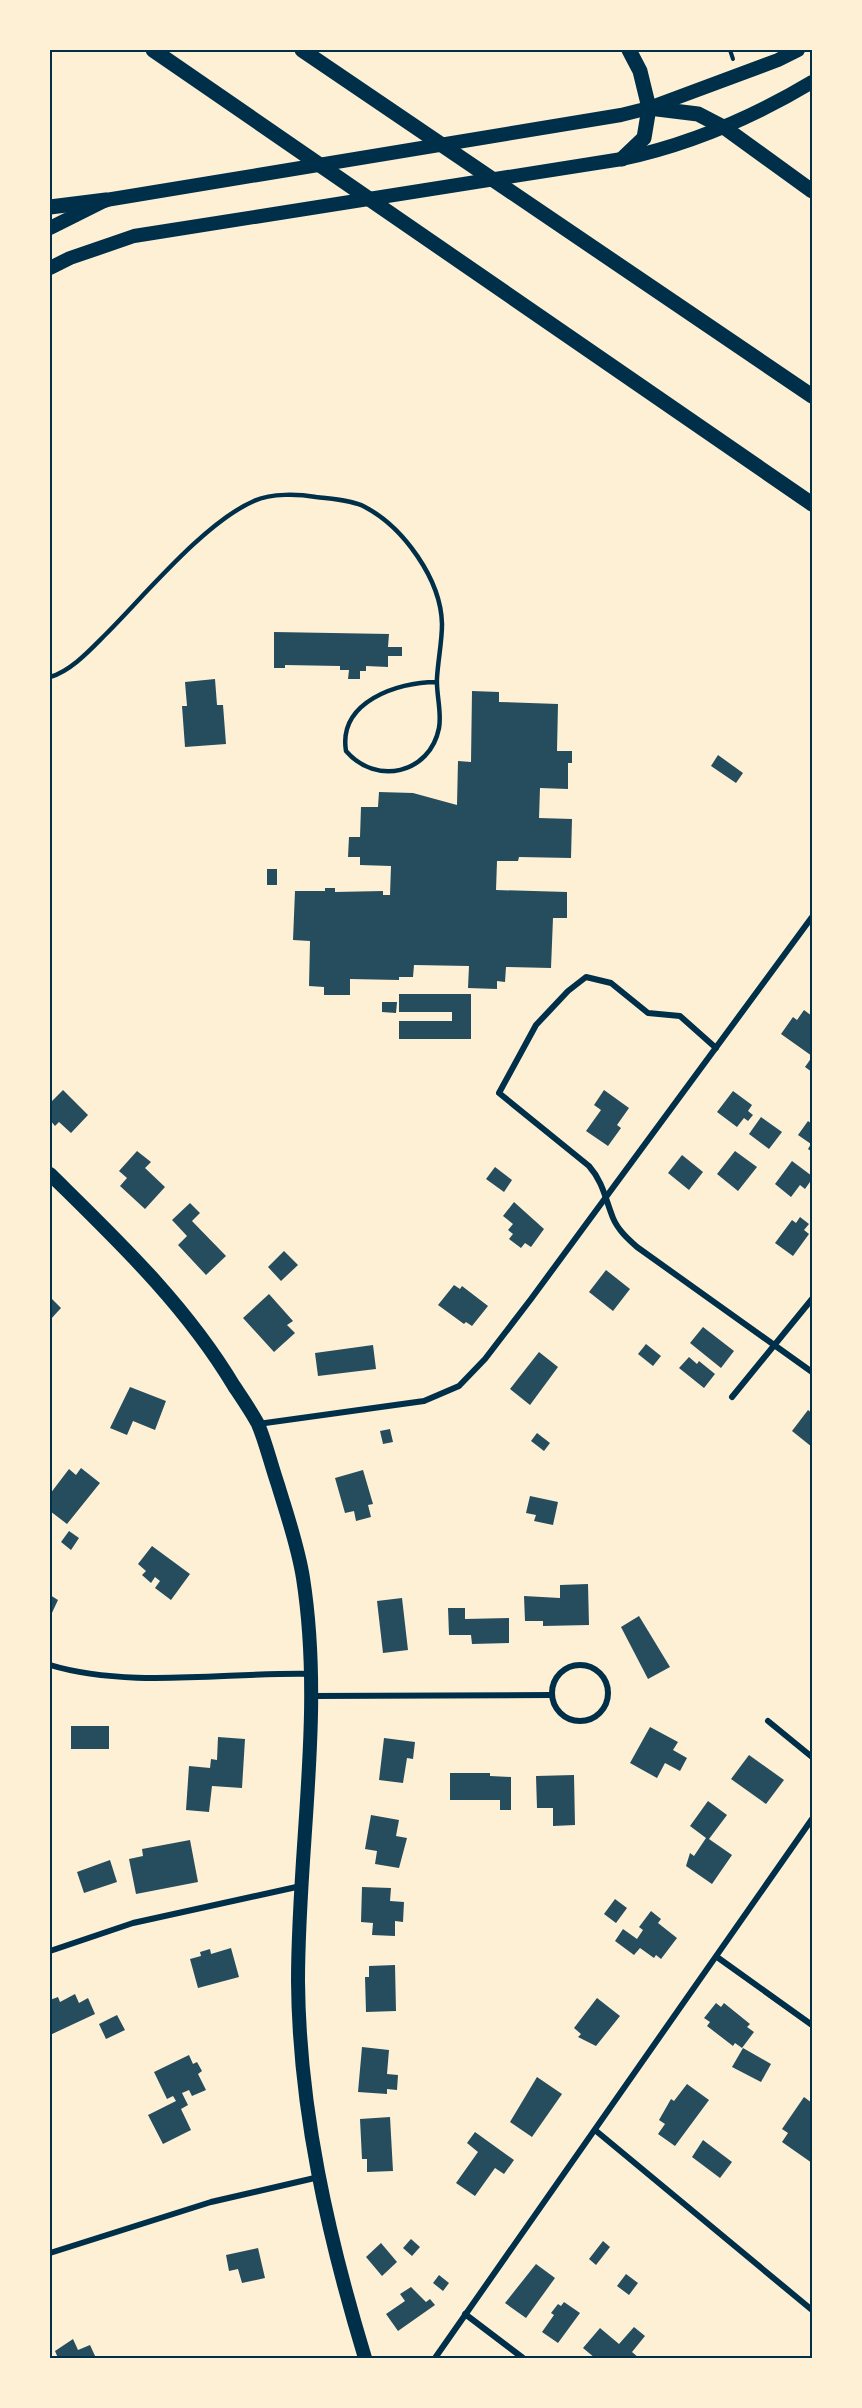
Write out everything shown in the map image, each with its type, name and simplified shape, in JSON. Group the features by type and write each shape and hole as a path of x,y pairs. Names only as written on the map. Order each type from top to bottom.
{"highway":[{"path":"144,50 191,77"},
{"path":"153,50 273,135 813,504"},
{"path":"302,50 813,396"},
{"path":"622,159 644,138 649,108 640,71 629,50"},
{"path":"649,108 698,114 725,128 813,191"},
{"path":"50,207 106,200"}],"main road":[{"path":"50,228 106,200 604,118 649,108 778,60 798,50"},
{"path":"50,268 70,258 134,237 622,159 671,148 725,128 813,82"},
{"path":"50,1174 175,1300 216,1356 258,1424 290,1524 302,1575 312,1696 301,1886 298,1975 300,2028 308,2116 319,2177 365,2358"}],"street":[{"path":"258,1424 424,1401 459,1386 505,1333 608,1197 813,917"},
{"path":"716,1048 680,1016 648,1013 611,983 586,976 567,991 536,1025 499,1093 589,1166 599,1178 608,1197 613,1219 623,1234 637,1247 813,1372"},
{"path":"732,1397 777,1346 813,1299"},
{"path":"50,1665 78,1672 118,1676 201,1677 311,1674"},
{"path":"579,1665 599,1672 608,1692 600,1712 581,1720 561,1714 552,1695 559,1674 579,1665"},
{"path":"312,1696 552,1695"},
{"path":"768,1721 813,1757"},
{"path":"435,2358 813,1820"},
{"path":"50,1951 133,1923 301,1886"},
{"path":"717,1957 813,2025"},
{"path":"595,2130 813,2310"},
{"path":"50,2253 211,2202 319,2177"},
{"path":"465,2314 523,2358"}],"lane":[{"path":"50,677 61,674 95,644 192,546 223,521 255,500 297,494 364,506 394,530 417,556 433,584 440,607 442,623 436,681 439,727 431,748 416,765 403,771 377,770 352,759 346,751 346,726 361,706 411,682 436,681"}],"path":[{"path":"730,50 734,63"}],"building":[{"path":"274,632 389,634 388,647 402,647 402,656 388,656 388,667 366,666 366,671 360,671 360,679 348,679 349,670 340,670 340,666 285,665 285,668 274,668"},
{"path":"215,679 217,705 223,705 226,744 185,747 182,706 187,706 185,682"},
{"path":"472,691 499,692 499,702 558,704 557,751 572,751 572,763 568,763 568,789 540,788 539,818 572,819 571,858 519,857 518,861 497,861 496,890 567,892 567,918 553,918 551,968 506,967 505,982 497,981 497,989 468,988 469,966 414,965 413,977 399,977 399,980 350,979 350,995 324,995 324,987 309,986 310,941 293,940 295,891 325,891 325,888 335,888 335,892 383,891 383,895 390,895 391,866 360,865 360,857 348,857 349,837 360,837 361,807 378,807 379,792 413,793 457,805 458,761 471,762"},
{"path":"718,755 743,773 736,783 711,766"},
{"path":"267,869 277,869 277,885 267,885"},
{"path":"399,994 471,994 471,1039 399,1039 399,1021 452,1021 452,1012 399,1012"},
{"path":"382,1002 397,1002 396,1013 382,1012"},
{"path":"804,1010 812,1016 812,1056 781,1034 793,1017 797,1020"},
{"path":"812,1057 812,1072 805,1067"},
{"path":"63,1090 88,1115 71,1133 59,1122 55,1126 50,1120 50,1103"},
{"path":"604,1090 629,1108 617,1125 621,1128 608,1146 586,1131 601,1110 594,1105"},
{"path":"733,1091 752,1105 748,1111 753,1115 748,1121 744,1118 737,1127 717,1112"},
{"path":"761,1117 782,1132 769,1149 749,1134"},
{"path":"808,1121 812,1124 812,1152 808,1149 811,1144 798,1135"},
{"path":"137,1151 151,1162 145,1168 165,1187 145,1209 120,1186 127,1178 119,1171"},
{"path":"735,1151 757,1167 738,1191 717,1174"},
{"path":"682,1155 703,1172 689,1190 668,1173"},
{"path":"792,1161 812,1176 812,1179 805,1189 800,1185 791,1197 775,1184"},
{"path":"495,1167 512,1180 504,1192 486,1179"},
{"path":"514,1202 544,1229 531,1247 525,1243 521,1248 509,1239 513,1234 508,1230 513,1224 503,1216"},
{"path":"190,1203 200,1213 192,1221 226,1256 206,1275 178,1245 187,1236 172,1220"},
{"path":"800,1217 809,1224 804,1230 809,1234 793,1256 775,1243 792,1220 796,1223"},
{"path":"284,1251 298,1265 281,1281 268,1267"},
{"path":"606,1270 630,1289 613,1311 589,1292"},
{"path":"454,1285 460,1289 462,1286 488,1306 472,1326 466,1322 464,1324 438,1305"},
{"path":"269,1294 293,1321 287,1325 295,1333 274,1352 243,1318"},
{"path":"50,1297 61,1308 50,1320"},
{"path":"703,1327 734,1351 721,1368 690,1343"},
{"path":"646,1344 661,1356 653,1366 638,1354"},
{"path":"373,1345 376,1369 318,1376 315,1353"},
{"path":"539,1352 558,1367 530,1405 510,1389"},
{"path":"689,1357 697,1364 699,1361 715,1374 704,1388 679,1368"},
{"path":"130,1387 166,1401 155,1430 133,1421 127,1435 110,1428"},
{"path":"808,1410 812,1413 812,1447 792,1431"},
{"path":"390,1429 393,1442 383,1444 380,1431"},
{"path":"537,1433 550,1443 544,1451 531,1441"},
{"path":"81,1468 100,1483 67,1524 50,1511 50,1494 69,1469 76,1475"},
{"path":"363,1470 373,1504 368,1505 371,1517 356,1521 354,1511 345,1513 335,1478"},
{"path":"530,1496 558,1502 553,1525 534,1521 536,1515 526,1513"},
{"path":"69,1531 79,1538 71,1550 61,1542"},
{"path":"152,1546 190,1574 171,1600 155,1588 160,1581 155,1577 151,1583 142,1575 146,1571 138,1564"},
{"path":"588,1584 589,1625 543,1626 543,1621 525,1621 524,1596 560,1598 560,1585"},
{"path":"50,1595 58,1600 50,1617"},
{"path":"402,1598 408,1650 383,1653 377,1601"},
{"path":"448,1608 465,1608 465,1619 509,1618 509,1643 472,1644 471,1635 449,1635"},
{"path":"639,1616 670,1667 648,1679 621,1627"},
{"path":"71,1726 109,1726 109,1749 71,1749"},
{"path":"650,1727 678,1742 673,1750 687,1758 680,1771 665,1763 657,1778 630,1763"},
{"path":"218,1737 245,1739 242,1788 212,1786 209,1812 186,1810 189,1766 210,1768 211,1759 217,1760"},
{"path":"384,1738 415,1742 413,1759 407,1758 403,1783 379,1780"},
{"path":"749,1755 784,1780 766,1804 731,1779"},
{"path":"450,1773 490,1773 490,1776 511,1777 511,1810 500,1810 500,1800 450,1800"},
{"path":"574,1775 575,1825 553,1826 553,1808 537,1808 536,1776"},
{"path":"708,1801 727,1815 709,1839 732,1855 712,1884 686,1866 690,1853 694,1856 706,1838 690,1826"},
{"path":"371,1815 399,1820 396,1836 407,1838 399,1868 375,1864 377,1851 365,1849"},
{"path":"190,1840 198,1882 136,1894 129,1859 143,1856 142,1849"},
{"path":"110,1860 117,1882 84,1893 77,1872"},
{"path":"362,1887 391,1888 390,1901 404,1902 403,1922 395,1921 395,1936 372,1935 373,1923 361,1922"},
{"path":"615,1899 627,1908 616,1923 604,1914"},
{"path":"651,1911 661,1919 658,1923 677,1938 661,1959 656,1955 654,1958 640,1948 634,1955 615,1941 623,1929 637,1939 643,1930 639,1927"},
{"path":"231,1948 239,1977 198,1988 190,1959 201,1956 200,1952 210,1949 211,1954"},
{"path":"395,1965 396,2011 366,2012 365,1977 369,1977 369,1966"},
{"path":"75,1994 79,2003 88,1998 95,2014 50,2035 50,2000 58,1997 60,2002"},
{"path":"597,1998 620,2016 596,2046 578,2037 581,2034 574,2028"},
{"path":"716,2003 721,2007 724,2003 750,2024 747,2027 754,2032 742,2048 735,2043 733,2046 707,2026 710,2022 704,2018"},
{"path":"117,2015 125,2030 106,2039 99,2024"},
{"path":"362,2047 389,2050 387,2074 398,2075 397,2090 387,2089 387,2094 358,2092"},
{"path":"743,2048 771,2064 761,2082 732,2067"},
{"path":"189,2055 193,2064 197,2062 202,2071 198,2074 206,2090 192,2096 189,2090 182,2093 188,2105 181,2109 191,2130 163,2144 148,2115 176,2101 173,2096 167,2099 154,2072"},
{"path":"537,2077 562,2094 532,2137 510,2122"},
{"path":"687,2084 709,2100 675,2146 658,2134 665,2124 659,2120 671,2099 674,2101"},
{"path":"804,2097 812,2103 812,2163 782,2142 788,2133 782,2129"},
{"path":"390,2117 393,2171 367,2172 367,2159 362,2159 360,2119"},
{"path":"475,2132 514,2160 504,2174 495,2168 475,2196 456,2183 478,2152 467,2143"},
{"path":"703,2140 732,2162 720,2178 692,2157"},
{"path":"411,2239 420,2247 412,2256 403,2248"},
{"path":"603,2241 610,2247 596,2265 589,2259"},
{"path":"381,2243 397,2262 382,2276 366,2257"},
{"path":"258,2248 265,2278 242,2283 238,2269 229,2271 226,2255"},
{"path":"536,2264 555,2278 526,2318 505,2303"},
{"path":"626,2274 638,2283 629,2295 617,2286"},
{"path":"439,2275 449,2283 443,2291 433,2283"},
{"path":"411,2287 426,2302 430,2299 435,2305 398,2331 386,2314 405,2301 400,2294"},
{"path":"564,2302 580,2313 558,2343 542,2332 554,2315 551,2313 558,2304 561,2306"},
{"path":"634,2327 645,2336 632,2352 639,2358 595,2358 583,2348 600,2328 619,2344"},
{"path":"73,2339 78,2350 90,2345 96,2358 58,2358 55,2351"}]}
